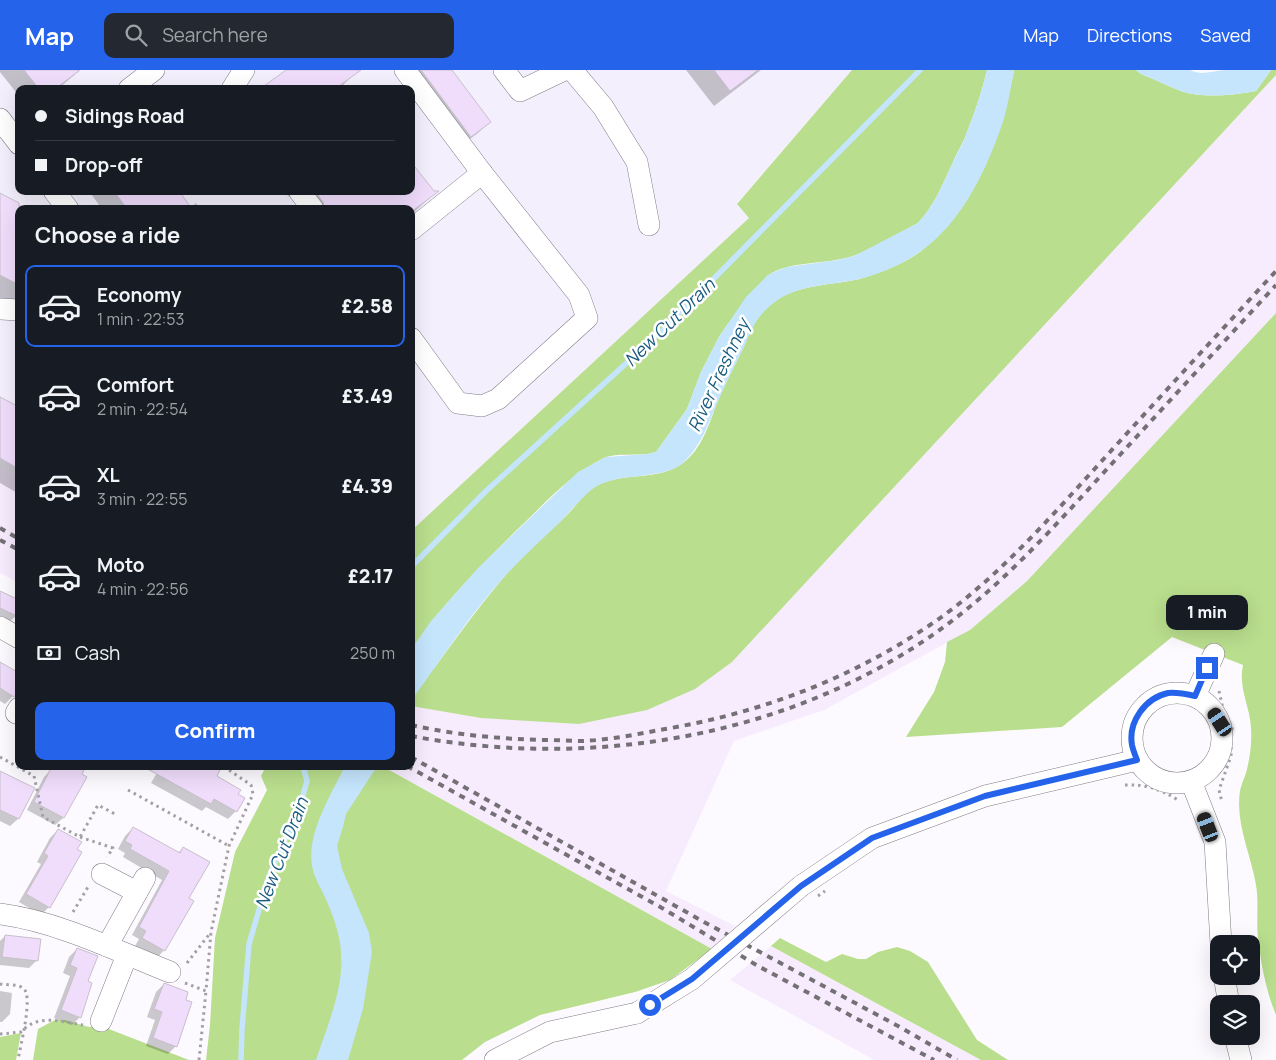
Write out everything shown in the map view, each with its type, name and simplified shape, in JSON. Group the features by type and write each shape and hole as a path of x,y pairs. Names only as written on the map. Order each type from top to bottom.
{"street":[{"path":"235,85 244,70"},
{"path":"405,70 482,173 579,295 587,318 498,399 482,406 458,403 415,344"},
{"path":"504,70 520,90 564,70"},
{"path":"572,70 603,107 637,162 648,225"},
{"path":"0,119 15,139"},
{"path":"415,227 482,173"},
{"path":"57,195 65,205"},
{"path":"0,309 15,310"},
{"path":"0,627 15,636"},
{"path":"1195,696 1214,654"},
{"path":"1179,692 1195,696 1208,705 1220,722 1222,748 1216,762 1205,774 1191,782 1176,784 1160,780 1147,772 1137,760 1132,745 1132,729 1138,715 1152,700 1179,692"},
{"path":"496,1060 550,1032 636,1013 692,979 801,886 872,838 985,796 1137,760"},
{"path":"1191,782 1215,842 1220,935"},
{"path":"101,1021 117,951 141,885 102,874"},
{"path":"0,914 30,919 177,974"},
{"path":"1237,1045 1241,1060"}],"path":[{"path":"1218,686 1223,709 1232,727 1231,756 1219,790 1224,808"},
{"path":"0,757 15,765"},
{"path":"25,770 31,773"},
{"path":"30,770 34,776 43,816 80,837 98,805 115,814"},
{"path":"199,1060 211,932 229,846 253,794 251,785 229,770"},
{"path":"1125,785 1163,790 1178,800"},
{"path":"128,790 229,846"},
{"path":"206,991 177,974 211,932"},
{"path":"0,984 18,986 25,989 28,995 18,1060"},
{"path":"0,1034 21,1032 24,1028 42,1020 55,1019 96,1026 101,1021"}],"shaded area":[{"path":"0,70 852,70 737,203 749,218 415,527 415,205 15,205 15,475 0,467"},
{"path":"1276,75 1276,313 1027,581 970,630 824,710 734,741 666,891 735,926 712,949 389,770 415,770 415,707 478,717 579,724 695,689 732,662"},
{"path":"0,467 15,475 15,581 0,573"},
{"path":"771,946 981,1060 874,1060 730,980"}],"green space":[{"path":"852,70 987,70 964,139 938,193 918,223 878,245 853,256 832,261 786,267 767,276 719,337 701,372 687,409 656,452 609,456 570,480 478,569 436,616 415,644 415,527 749,218 737,204"},
{"path":"1014,70 1136,70 1141,74 1181,91 1209,96 1256,91 1271,70 1276,70 1276,75 732,662 695,689 647,710 579,724 481,718 415,707 415,694 422,683 495,587 589,491 608,481 674,469 690,457 704,436 757,318 765,310 774,302 794,291 852,281 896,265 926,247 944,230 960,211 985,166 1003,118"},
{"path":"1276,313 1276,1015 1262,967 1260,935 1257,935 1257,931 1256,885 1240,815 1240,791 1247,767 1251,739 1250,720 1242,681 1243,665 1172,637 1062,727 906,737 934,692 945,662 947,642 970,630 1027,581"},
{"path":"264,770 389,770 712,949 670,980 635,992 540,1015 485,1042 462,1060 206,1060 215,938 235,852 267,790 261,776"},
{"path":"780,938 826,962 842,954 858,959 866,959 878,952 897,947 910,951 928,962 977,1040 1008,1060 981,1060 771,946"},
{"path":"55,1020 65,1020 89,1027 101,1026 189,1060 33,1060 38,1029"},
{"path":"21,1033 16,1060 0,1060 0,1037"}],"water":[{"name":"River Freshney","path":"987,70 1014,70 1006,110 993,149 970,196 938,237 911,258 879,273 851,281 803,289 781,298 771,305 754,324 704,432 696,447 685,461 677,467 656,474 607,482 597,486 588,493 505,576 470,619 415,694 415,644 431,621 479,567 578,472 606,457 656,452 687,409 701,372 719,337 746,297 767,276 787,267 854,256 918,223 934,201 942,185 964,139"},
{"path":"1136,70 1190,70 1202,73 1224,70 1271,70 1256,91 1209,96 1181,91 1141,74"},
{"path":"343,770 375,770 346,814 337,846 342,869 369,933 372,952 363,1009 348,1060 316,1060 334,1007 341,967 337,930 330,909 316,879 311,857 315,830"}],"building":[{"path":"24,70 80,70 60,85 36,85"},
{"path":"286,70 361,70 340,85 265,85"},
{"path":"421,70 452,70 491,122 471,137"},
{"path":"714,70 758,70 730,91"},
{"path":"415,167 434,191 439,191 415,209 415,205 324,205 318,195 415,195"},
{"path":"0,193 19,203 19,205 15,205 15,283 0,275"},
{"path":"117,195 182,195 189,205 124,205"},
{"path":"0,397 15,405 15,467 0,458"},
{"path":"0,591 15,598 15,615 0,608"},
{"path":"0,662 15,671 15,695 14,697 0,688"},
{"path":"50,770 84,770 82,774 87,777 64,818 34,802"},
{"path":"149,770 220,770 217,776 241,790 238,794 245,798 237,812 214,799 211,804"},
{"path":"0,771 35,788 19,819 0,810"},
{"path":"133,827 180,853 183,847 210,862 189,898 194,901 165,951 142,938 146,931 139,927 169,871 130,849 132,845 125,841"},
{"path":"58,829 82,842 77,849 82,852 50,908 26,894 48,856 44,853"},
{"path":"5,935 41,939 38,961 2,957"},
{"path":"77,948 98,956 88,981 92,983 81,1018 61,1010 77,968 70,965"},
{"path":"164,983 188,992 186,1000 192,1002 177,1047 153,1038 162,1012 154,1009"}],"waterway":[{"name":"New Cut Drain","path":"415,563 486,491 666,327 920,70"},
{"name":"New Cut Drain","path":"241,1060 249,944 269,876 299,809 307,781 304,770"}],"railway":[{"path":"415,726 461,734 512,739 582,741 613,738 735,714 803,691 868,662 900,644 954,608 1020,549 1276,271"},
{"path":"415,737 483,746 557,749 631,744 704,732 775,713 843,686 907,652 986,593 1057,524 1276,285"},
{"path":"0,528 15,537"},
{"path":"0,540 15,548"},
{"path":"415,759 704,922 898,1026 957,1060"},
{"path":"414,770 662,908 758,966 934,1060"}],"route":[{"path":"650,1005 692,979 801,886 872,838 985,796 1137,760 1132,745 1132,729 1138,715 1152,700 1167,694 1179,692 1195,696 1207,668"}]}
